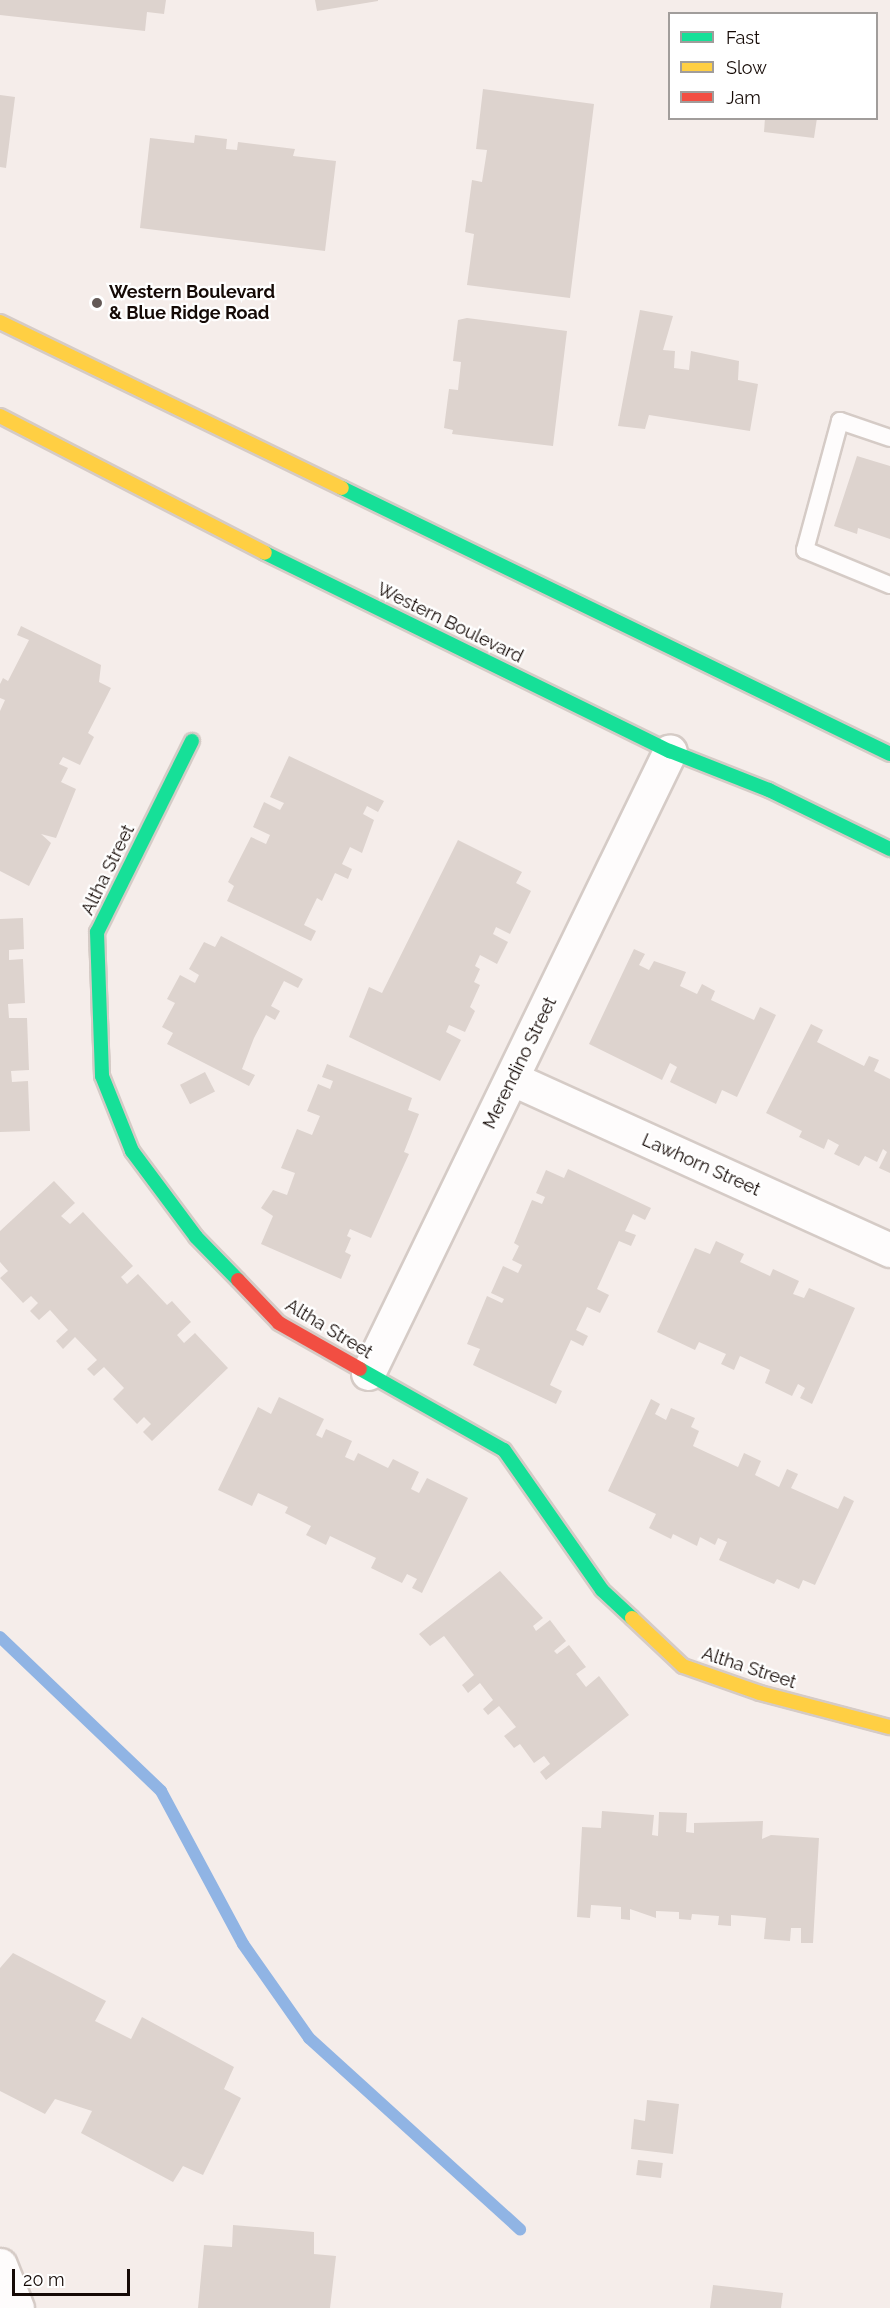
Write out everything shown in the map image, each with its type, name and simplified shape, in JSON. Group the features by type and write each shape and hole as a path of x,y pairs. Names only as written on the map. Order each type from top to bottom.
{"main road":[{"path":"0,322 890,754"},
{"name":"Western Boulevard","path":"0,416 265,553 670,751 769,790 890,849"},
{"name":"Altha Street","path":"192,741 97,932 102,1076 132,1151 196,1237 279,1323 504,1450 602,1590 683,1666 760,1693 890,1727"}],"street":[{"name":"Merendino Street","path":"368,1373 513,1079 670,751"},
{"name":"Lawhorn Street","path":"513,1079 890,1250"},
{"path":"0,2265 17,2308"}],"lane":[{"path":"890,438 840,421 805,550 890,585"}],"building":[{"path":"0,0 166,0 164,14 147,12 145,31 0,15"},
{"path":"315,0 378,0 378,1 317,11"},
{"path":"483,89 594,104 570,298 467,285 474,234 465,232 472,180 482,182 487,150 476,149"},
{"path":"0,95 15,97 6,168 0,167"},
{"path":"765,120 817,120 814,138 764,132"},
{"path":"195,135 227,139 226,149 237,150 238,142 295,149 293,156 336,161 325,251 140,228 150,138 194,143"},
{"path":"640,310 673,316 663,350 675,351 674,368 689,370 691,351 739,361 738,380 758,384 750,431 649,415 645,429 618,426"},
{"path":"467,318 567,331 553,446 452,434 453,430 444,428 449,389 458,390 461,362 453,361 458,320"},
{"path":"857,456 890,466 890,539 858,528 857,534 834,526"},
{"path":"21,626 101,665 99,682 111,688 88,733 94,737 80,765 63,757 59,764 68,768 61,782 76,789 56,838 41,834 51,843 29,886 0,871 0,711 5,700 0,698 0,684 3,678 8,681 29,640 17,635"},
{"path":"289,756 384,801 378,812 367,806 363,814 374,820 362,853 350,847 342,864 352,869 348,879 335,873 322,901 317,898 304,925 316,931 311,941 227,901 234,886 228,882 251,837 266,844 270,835 253,827 264,802 280,810 284,803 270,797"},
{"path":"458,840 522,872 516,883 531,891 510,934 496,927 493,934 508,942 497,964 480,955 475,966 480,969 474,982 480,985 470,1007 475,1011 465,1032 449,1025 446,1032 461,1040 440,1081 349,1037 369,987 382,993"},
{"path":"23,918 24,949 9,950 9,960 23,959 25,1003 8,1004 9,1018 27,1018 29,1070 11,1071 12,1082 28,1081 30,1131 0,1132 0,919"},
{"path":"221,936 303,979 298,988 284,981 271,1006 280,1011 275,1020 266,1015 254,1038 242,1069 255,1075 249,1086 167,1044 173,1033 162,1027 175,1003 167,999 180,975 195,983 199,975 189,969 204,942 215,947"},
{"path":"634,949 645,954 639,965 649,970 654,961 686,972 680,986 697,994 702,984 715,991 711,1000 754,1020 760,1007 776,1015 737,1097 722,1090 716,1104 670,1082 677,1067 670,1063 662,1080 589,1044"},
{"path":"811,1024 823,1030 817,1042 864,1066 869,1056 879,1060 874,1071 890,1079 890,1173 879,1168 887,1152 883,1149 877,1162 865,1156 859,1166 834,1154 839,1145 828,1139 824,1149 799,1137 802,1131 766,1113"},
{"path":"327,1064 412,1098 408,1110 419,1114 404,1152 409,1154 371,1238 350,1229 347,1236 351,1238 345,1252 351,1255 341,1279 261,1244 273,1216 261,1208 273,1190 287,1195 295,1173 281,1168 297,1129 312,1135 320,1116 307,1111 318,1084 330,1089 333,1081 322,1077"},
{"path":"205,1072 215,1092 190,1104 180,1085"},
{"path":"568,1169 651,1208 645,1220 633,1214 625,1231 636,1235 631,1246 619,1241 597,1289 609,1295 600,1313 587,1307 576,1330 588,1336 583,1346 571,1340 550,1385 562,1391 556,1404 473,1365 480,1349 467,1344 487,1296 502,1303 504,1299 491,1293 503,1266 518,1273 522,1265 512,1260 519,1246 514,1243 532,1200 542,1204 545,1197 536,1193 546,1170 564,1178"},
{"path":"54,1181 75,1203 61,1216 70,1224 83,1212 133,1266 121,1277 127,1284 138,1274 167,1305 172,1301 191,1322 177,1335 184,1343 195,1333 228,1368 152,1441 143,1432 151,1424 144,1417 137,1424 113,1399 124,1388 104,1367 94,1376 87,1369 97,1360 75,1337 63,1349 56,1341 68,1330 50,1310 39,1320 30,1311 38,1303 31,1296 23,1303 0,1278 8,1271 0,1262 0,1231"},
{"path":"716,1241 744,1254 740,1262 770,1276 773,1269 799,1281 793,1294 804,1298 809,1288 855,1308 812,1404 800,1398 805,1388 798,1384 792,1396 765,1383 770,1370 740,1356 734,1370 721,1364 726,1354 699,1342 695,1350 657,1332 695,1248 710,1254"},
{"path":"279,1397 324,1419 316,1435 322,1438 326,1429 352,1441 345,1457 354,1461 358,1453 388,1468 393,1459 419,1472 411,1489 419,1493 427,1478 468,1498 422,1593 412,1588 417,1579 407,1574 402,1583 371,1568 376,1558 330,1536 326,1545 306,1535 311,1526 285,1513 288,1507 258,1493 252,1506 218,1490 258,1407 271,1414"},
{"path":"651,1399 660,1404 655,1414 666,1420 671,1408 695,1418 691,1427 699,1431 693,1446 738,1467 744,1453 761,1461 755,1475 779,1487 787,1469 798,1474 791,1488 838,1509 844,1496 854,1501 815,1585 803,1580 799,1589 777,1579 774,1584 719,1560 727,1542 718,1538 715,1545 700,1537 697,1546 673,1534 671,1539 649,1528 656,1514 608,1491"},
{"path":"500,1571 543,1618 533,1626 536,1631 550,1620 566,1641 554,1651 557,1654 569,1645 586,1667 576,1674 586,1687 599,1676 629,1715 546,1780 540,1772 550,1764 544,1756 534,1763 520,1744 514,1748 504,1736 516,1727 499,1706 488,1715 483,1709 493,1700 480,1683 468,1693 462,1685 474,1675 444,1636 430,1646 419,1634"},
{"path":"602,1811 654,1815 652,1835 658,1836 659,1812 687,1813 686,1832 694,1833 694,1823 763,1821 762,1839 771,1835 819,1838 813,1943 801,1943 801,1928 791,1928 790,1941 764,1939 766,1918 731,1915 731,1926 718,1925 719,1916 692,1914 691,1920 679,1919 679,1912 656,1911 656,1918 630,1909 630,1920 621,1919 621,1907 591,1905 590,1918 577,1917 582,1827 601,1828"},
{"path":"13,1953 106,2001 95,2021 131,2039 142,2017 234,2067 224,2089 241,2098 203,2175 183,2166 173,2182 81,2133 92,2111 55,2099 45,2114 0,2091 0,1968"},
{"path":"647,2100 679,2104 673,2154 631,2149 634,2119 645,2121"},
{"path":"638,2160 663,2163 661,2178 636,2175"},
{"path":"233,2225 314,2232 314,2254 336,2256 330,2308 198,2308 204,2245 232,2247"},
{"path":"713,2285 783,2293 781,2308 710,2308"}],"waterway":[{"path":"0,1637 161,1791 243,1944 309,2038 520,2229"}],"traffic: fast":[{"path":"342,488 890,754"},
{"path":"265,553 670,751 769,790 890,849"},
{"path":"192,741 97,932 102,1076 132,1151 196,1237 238,1280"},
{"path":"360,1369 504,1450 602,1590 632,1618"}],"traffic: slow":[{"path":"0,322 342,488"},
{"path":"0,416 265,553"},
{"path":"632,1618 683,1666 760,1693 890,1727"}],"traffic: jam":[{"path":"238,1280 279,1323 360,1369"}],"place":[{"name":"Western Boulevard & Blue Ridge Road","path":"97,303"}]}
